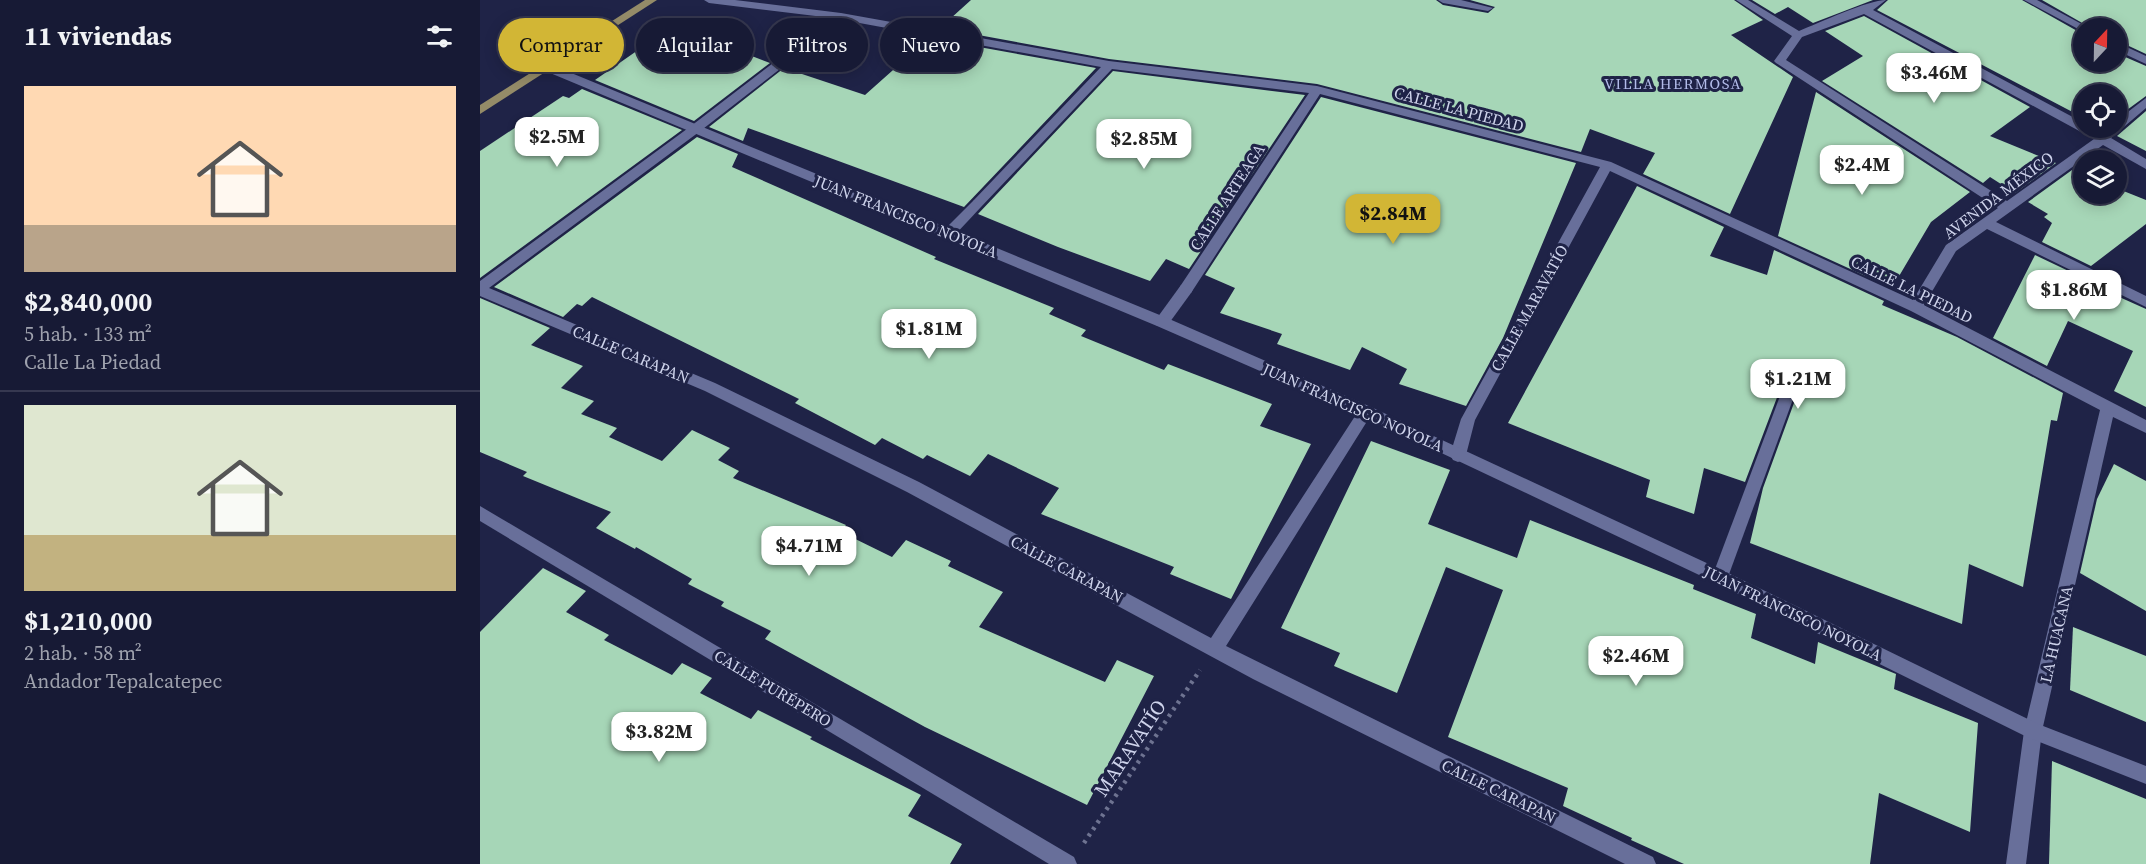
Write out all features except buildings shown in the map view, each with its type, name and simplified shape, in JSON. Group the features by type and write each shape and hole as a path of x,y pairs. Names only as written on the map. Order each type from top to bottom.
{"main road":[{"path":"624,18 652,0"},
{"path":"480,110 539,72"}],"street":[{"name":"CALLE LA PIEDAD","path":"709,0 841,16 1109,65 1317,90 1607,165 1916,307 2146,427"},
{"path":"1443,0 1488,8 1478,0"},
{"path":"1741,0 1798,35"},
{"path":"1881,0 1866,10 1798,35 1780,61 2007,207"},
{"path":"2029,0 2073,22"},
{"path":"1866,10 2103,139 2146,165"},
{"path":"480,289 695,129 841,16"},
{"path":"2127,50 2146,60"},
{"path":"948,234 1109,65"},
{"name":"JUAN FRANCISCO NOYOLA","path":"559,72 1162,322 1366,411 1720,577 2034,731 2146,775"},
{"name":"CALLE ARTEAGA","path":"1162,322 1317,90"},
{"name":"AVENIDA MÉXICO","path":"1916,307 1951,248 2103,139 2146,102"},
{"name":"CALLE MARAVATÍO","path":"1458,455 1468,419 1607,165"},
{"path":"1986,224 2146,302"},
{"name":"CALLE CARAPAN","path":"480,289 721,392 913,487 1214,649 1646,864"},
{"path":"1720,577 1793,380"},
{"name":"LA HUACANA","path":"2016,864 2034,731 2108,407"},
{"path":"1214,649 1366,411"},
{"name":"CALLE PURÉPERO","path":"480,513 1067,864"}],"path":[{"name":"MARAVATÍO","path":"1083,844 1214,649"}],"district":[{"name":"VILLA HERMOSA","path":"1673,84"}]}
